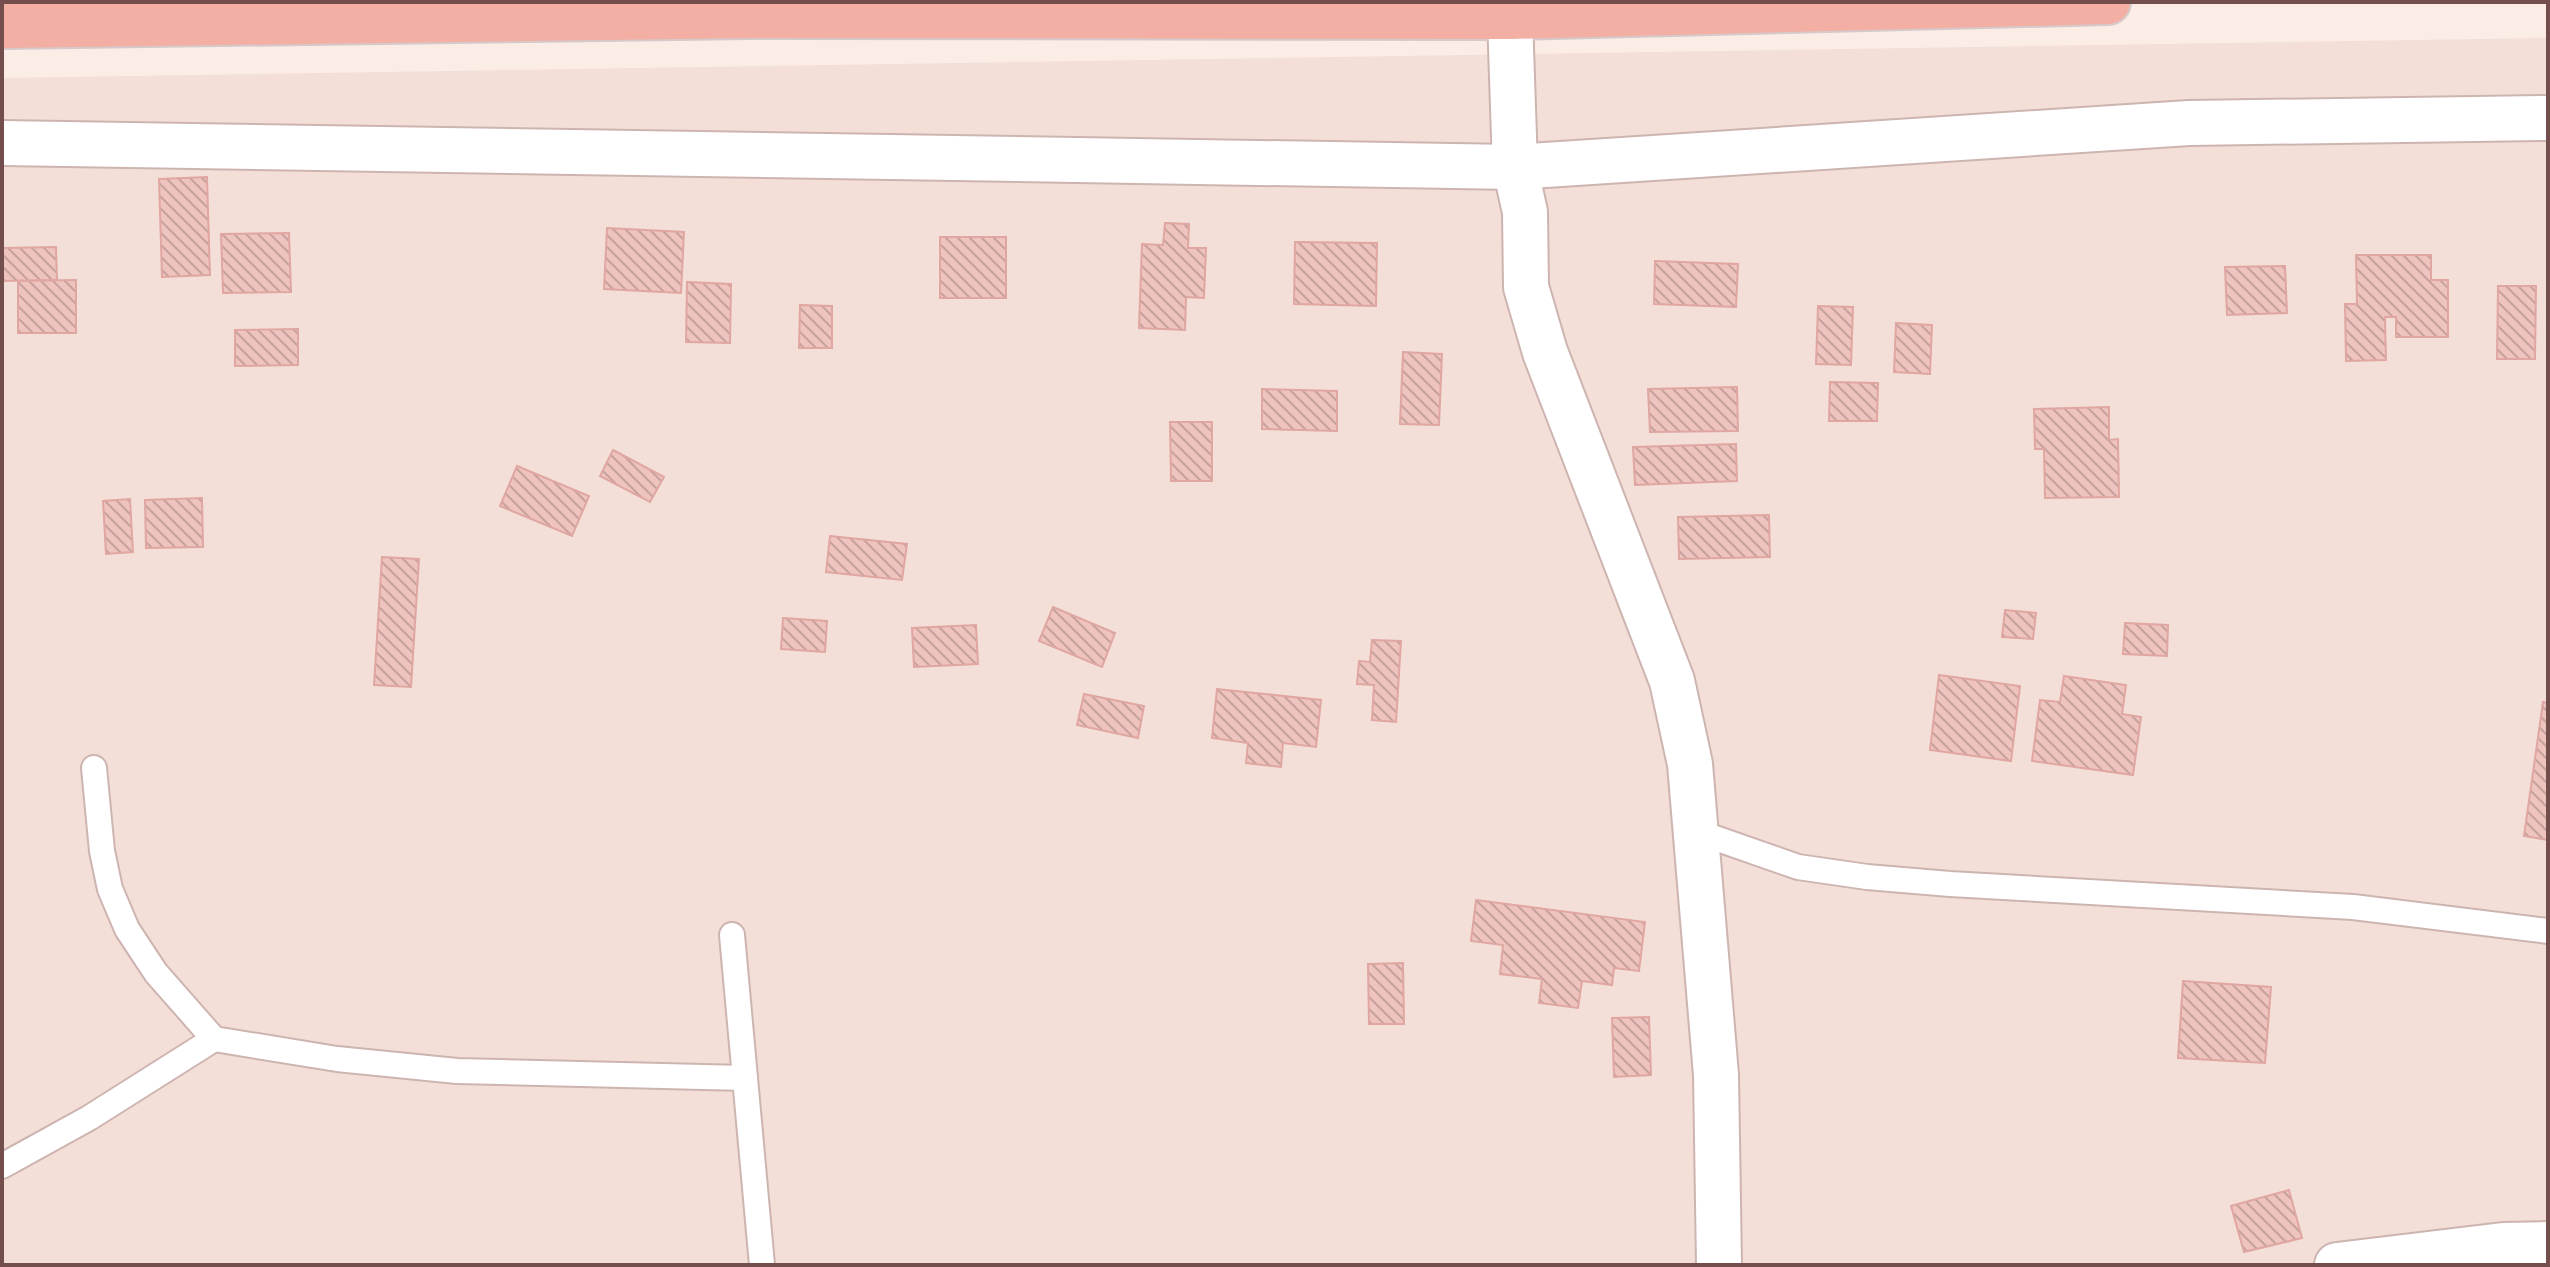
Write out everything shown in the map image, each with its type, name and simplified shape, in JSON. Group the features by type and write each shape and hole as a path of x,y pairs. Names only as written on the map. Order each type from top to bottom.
{"highway":[{"path":"2,26 752,16 1510,17 2108,2"}],"street":[{"path":"1510,17 1515,167 1525,212 1526,287 1545,352 1672,681 1690,764 1716,1075 1719,1265"},
{"path":"2,143 1515,167 2189,123 2548,118"},
{"path":"2337,1265 2475,1248 2548,1244"}],"lane":[{"path":"94,768 102,851 110,889 127,929 156,973 214,1039 337,1059 457,1071 745,1078"},
{"path":"1695,831 1798,867 1867,877 2353,907 2548,931"},
{"path":"732,935 762,1265"},
{"path":"2,1166 89,1118 214,1039"}],"shaded area":[{"path":"2548,38 2548,1265 2,1265 2,78"}],"building":[{"path":"207,177 210,275 162,277 159,179"},
{"path":"1165,223 1189,224 1188,248 1206,248 1204,298 1186,297 1185,330 1139,328 1142,244 1163,245"},
{"path":"607,228 684,232 681,293 604,289"},
{"path":"289,233 291,292 223,293 221,234"},
{"path":"940,237 1006,237 1006,298 940,298"},
{"path":"1295,242 1377,243 1376,306 1294,304"},
{"path":"56,247 57,280 2,281 2,248"},
{"path":"2356,255 2431,255 2431,280 2448,280 2448,337 2396,337 2396,317 2385,317 2386,360 2346,361 2345,304 2357,304"},
{"path":"1655,261 1738,264 1736,307 1654,304"},
{"path":"2285,266 2287,313 2227,315 2225,267"},
{"path":"76,280 76,333 18,333 18,281"},
{"path":"687,282 731,284 730,343 686,342"},
{"path":"2498,286 2536,286 2535,359 2497,359"},
{"path":"800,305 832,306 832,348 799,348"},
{"path":"1818,306 1853,307 1851,365 1816,364"},
{"path":"1896,323 1932,325 1930,374 1894,372"},
{"path":"298,329 298,365 235,366 235,330"},
{"path":"1403,352 1442,354 1439,425 1400,424"},
{"path":"1830,382 1878,383 1877,421 1829,421"},
{"path":"1737,387 1738,431 1650,432 1648,389"},
{"path":"1262,389 1337,391 1337,431 1262,429"},
{"path":"2109,407 2109,440 2118,439 2119,497 2045,498 2044,449 2035,449 2034,409"},
{"path":"1170,422 1212,422 1212,481 1171,481"},
{"path":"1736,444 1737,481 1635,485 1633,447"},
{"path":"613,450 664,477 650,502 600,476"},
{"path":"517,466 589,496 572,536 500,506"},
{"path":"202,498 203,547 146,548 145,500"},
{"path":"130,499 133,552 106,554 103,501"},
{"path":"1769,515 1770,557 1679,559 1678,517"},
{"path":"830,536 907,544 902,580 826,572"},
{"path":"382,557 419,559 411,687 374,685"},
{"path":"1053,607 1115,633 1102,667 1039,641"},
{"path":"2005,610 2036,613 2033,639 2002,637"},
{"path":"783,618 827,621 825,652 781,649"},
{"path":"2125,623 2168,625 2167,656 2123,654"},
{"path":"976,625 978,664 914,667 912,628"},
{"path":"1372,640 1401,641 1396,722 1372,720 1374,685 1357,684 1359,661 1370,662"},
{"path":"1939,675 2020,686 2011,761 1930,750"},
{"path":"2064,676 2126,685 2122,714 2141,717 2133,775 2032,761 2040,700 2060,702"},
{"path":"1217,689 1321,700 1316,747 1283,743 1281,767 1246,763 1248,743 1212,738"},
{"path":"1084,694 1144,706 1138,738 1077,725"},
{"path":"2543,702 2548,703 2548,840 2524,836"},
{"path":"1476,900 1645,922 1639,971 1614,968 1612,985 1582,981 1578,1008 1539,1003 1542,979 1500,974 1503,945 1471,941"},
{"path":"1403,963 1404,1024 1369,1024 1368,964"},
{"path":"2183,981 2271,987 2265,1063 2178,1058"},
{"path":"1649,1017 1651,1075 1614,1077 1612,1018"},
{"path":"2289,1190 2302,1238 2244,1252 2231,1206"}]}
